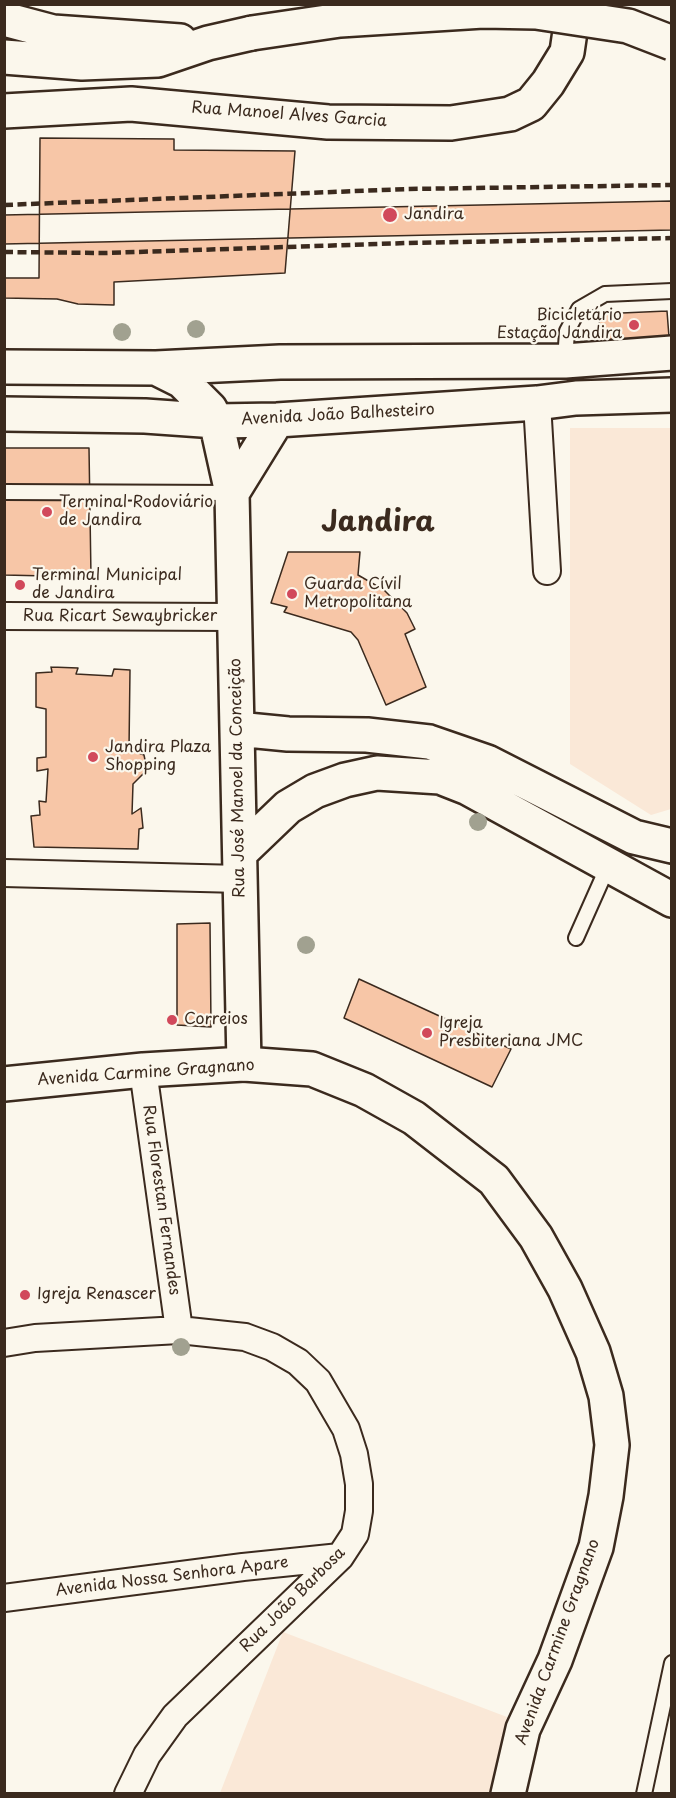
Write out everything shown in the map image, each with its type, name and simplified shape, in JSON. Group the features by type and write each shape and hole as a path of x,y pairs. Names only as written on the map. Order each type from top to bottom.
{"main road":[{"name":"Rua Manoel Alves Garcia","path":"4,111 131,104 328,122 451,123 510,114 531,104 548,83 567,52 574,4"},
{"path":"4,57 82,63 159,60 208,43 252,33 340,20 420,13 536,12 628,26 672,43"},
{"path":"4,19 53,32 208,43"},
{"path":"4,367 156,368 280,362 566,361 672,352"},
{"path":"156,368 182,381 210,409 216,421"},
{"name":"Avenida João Balhesteiro","path":"4,414 145,416 216,421 277,420 537,403 576,398 672,395"},
{"path":"232,493 277,420"},
{"name":"Rua José Manoel da Conceição","path":"216,421 232,493 244,1064"},
{"path":"237,729 288,734 367,735 429,741 486,762 634,837 672,846"},
{"path":"240,866 288,807 315,791 345,780 377,773 411,774 440,777 468,788 608,867 672,900"},
{"name":"Avenida Carmine Gragnano","path":"4,1084 143,1070 244,1064 312,1069 364,1090 414,1118 494,1180 536,1237 565,1289 593,1352 606,1396 612,1445 596,1547 562,1639 523,1729 508,1794"}],"street":[{"path":"537,403 548,571"},
{"name":"Rua Ricart Sewaybricker","path":"4,616 235,617"},
{"path":"4,873 240,866"},
{"name":"Rua Florestan Fernandes","path":"143,1070 179,1330"},
{"name":"Rua João Barbosa","path":"4,1343 35,1338 179,1330 245,1337 272,1347 298,1362 318,1381 346,1429 354,1454 359,1484 355,1534 340,1557 175,1716 147,1755 128,1794"},
{"name":"Avenida Nossa Senhora Apare","path":"4,1598 243,1567 340,1557"}],"lane":[{"path":"566,361 567,331 579,309 605,294 672,291"},
{"path":"4,492 232,493"},
{"path":"576,938 608,867"},
{"path":"644,1794 672,1663"}],"shaded area":[{"path":"570,428 671,428 671,809 651,815 570,764"},
{"path":"283,1632 507,1717 491,1793 220,1793"}],"building":[{"path":"40,138 174,139 174,150 295,151 285,273 114,282 114,305 78,304 57,299 4,298 4,278 39,278"},
{"path":"672,201 672,230 4,244 4,215"},
{"name":"Bicicletário Estação Jandira","path":"667,311 669,337 600,340 599,314"},
{"name":"Terminal Rodoviário de Jandira","path":"4,448 89,448 91,577 4,575"},
{"path":"288,552 360,552 358,575 384,590 407,613 415,629 405,634 426,687 386,705 358,640 351,632 284,612 287,607 271,603"},
{"name":"Jandira Plaza Shopping","path":"51,667 78,668 76,674 112,676 114,669 130,670 129,749 144,755 147,770 133,784 132,814 141,808 143,828 139,829 138,849 34,847 31,816 40,815 39,801 46,802 48,769 37,771 37,758 46,757 46,709 36,707 36,673 52,672"},
{"path":"210,923 211,1027 177,1025 177,924"},
{"name":"Igreja Presbiteriana JMC","path":"359,979 511,1049 492,1087 344,1018"}],"railway":[{"path":"4,205 408,189 672,185"},
{"path":"4,252 106,253 407,243 672,238"}],"place":[{"name":"Jandira","path":"390,215"},
{"name":"Bicicletário Estação Jandira","path":"634,325"},
{"name":"Terminal Rodoviário de Jandira","path":"47,512"},
{"name":"Terminal Municipal de Jandira","path":"20,585"},
{"name":"Guarda Cívil Metropolitana","path":"292,594"},
{"name":"Jandira Plaza Shopping","path":"93,757"},
{"name":"Correios","path":"172,1020"},
{"name":"Igreja Presbiteriana JMC","path":"427,1033"},
{"name":"Igreja Renascer","path":"25,1295"}],"district":[{"name":"Jandira","path":"378,523"}]}
